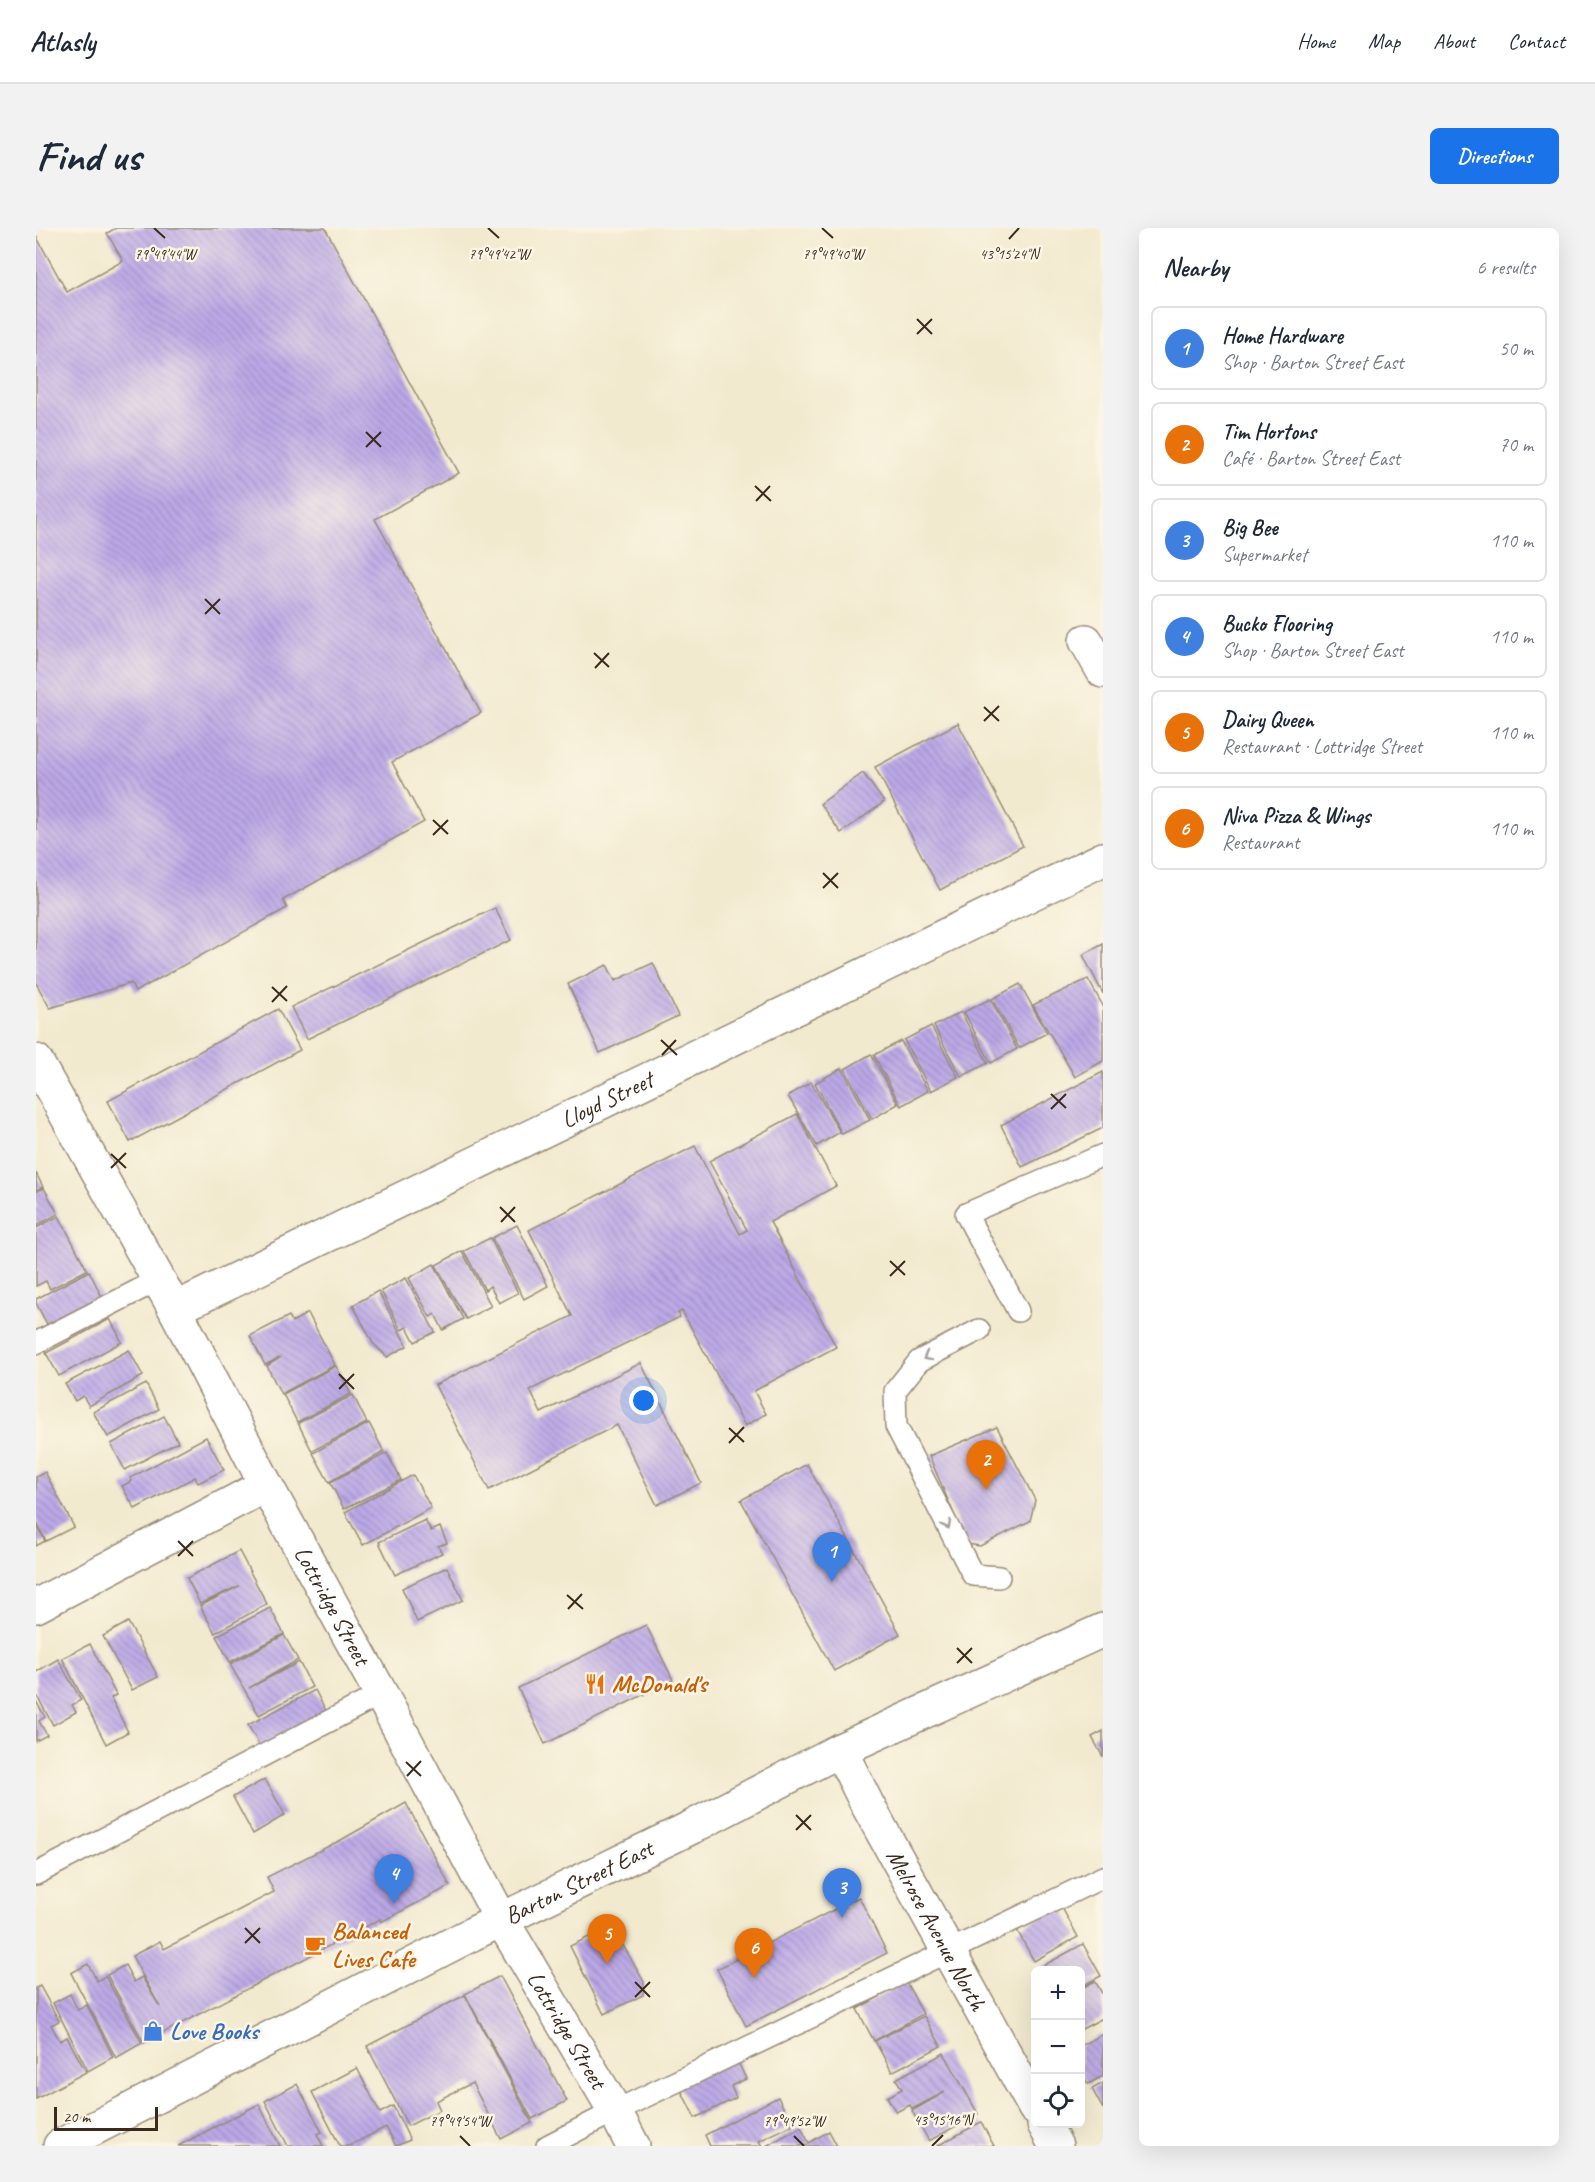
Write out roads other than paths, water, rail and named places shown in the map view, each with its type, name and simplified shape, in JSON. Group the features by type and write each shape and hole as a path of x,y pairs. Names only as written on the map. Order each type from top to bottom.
{"street":[{"path":"1086,641 1103,671"},
{"name":"Lloyd Street","path":"175,1309 1103,859"},
{"name":"Lottridge Street","path":"38,1068 175,1309 266,1485 501,1919 615,2111 633,2146"},
{"path":"36,1606 266,1485"},
{"name":"Barton Street East","path":"60,2146 501,1919 692,1827 840,1750 1103,1630"},
{"name":"Melrose Avenue North","path":"840,1750 1031,2101"},
{"path":"1046,2128 1056,2146"}],"lane":[{"path":"1018,1311 966,1214 1103,1155"},
{"path":"36,1343 158,1280"},
{"path":"979,1330 919,1361 895,1391 896,1426 973,1575 999,1577"},
{"path":"36,1874 381,1694"},
{"path":"547,2146 615,2111 1103,1877"}],"place":[{"name":"Tim Hortons","path":"986,1490"},
{"name":"Home Hardware","path":"832,1582"},
{"name":"McDonald's","path":"595,1684"},
{"name":"Bucko Flooring","path":"394,1904"},
{"name":"Big Bee","path":"842,1918"},
{"name":"Balanced Lives Cafe","path":"315,1945"},
{"name":"Dairy Queen","path":"607,1964"},
{"name":"Niva Pizza & Wings","path":"754,1978"},
{"name":"Love Books","path":"153,2031"}]}
